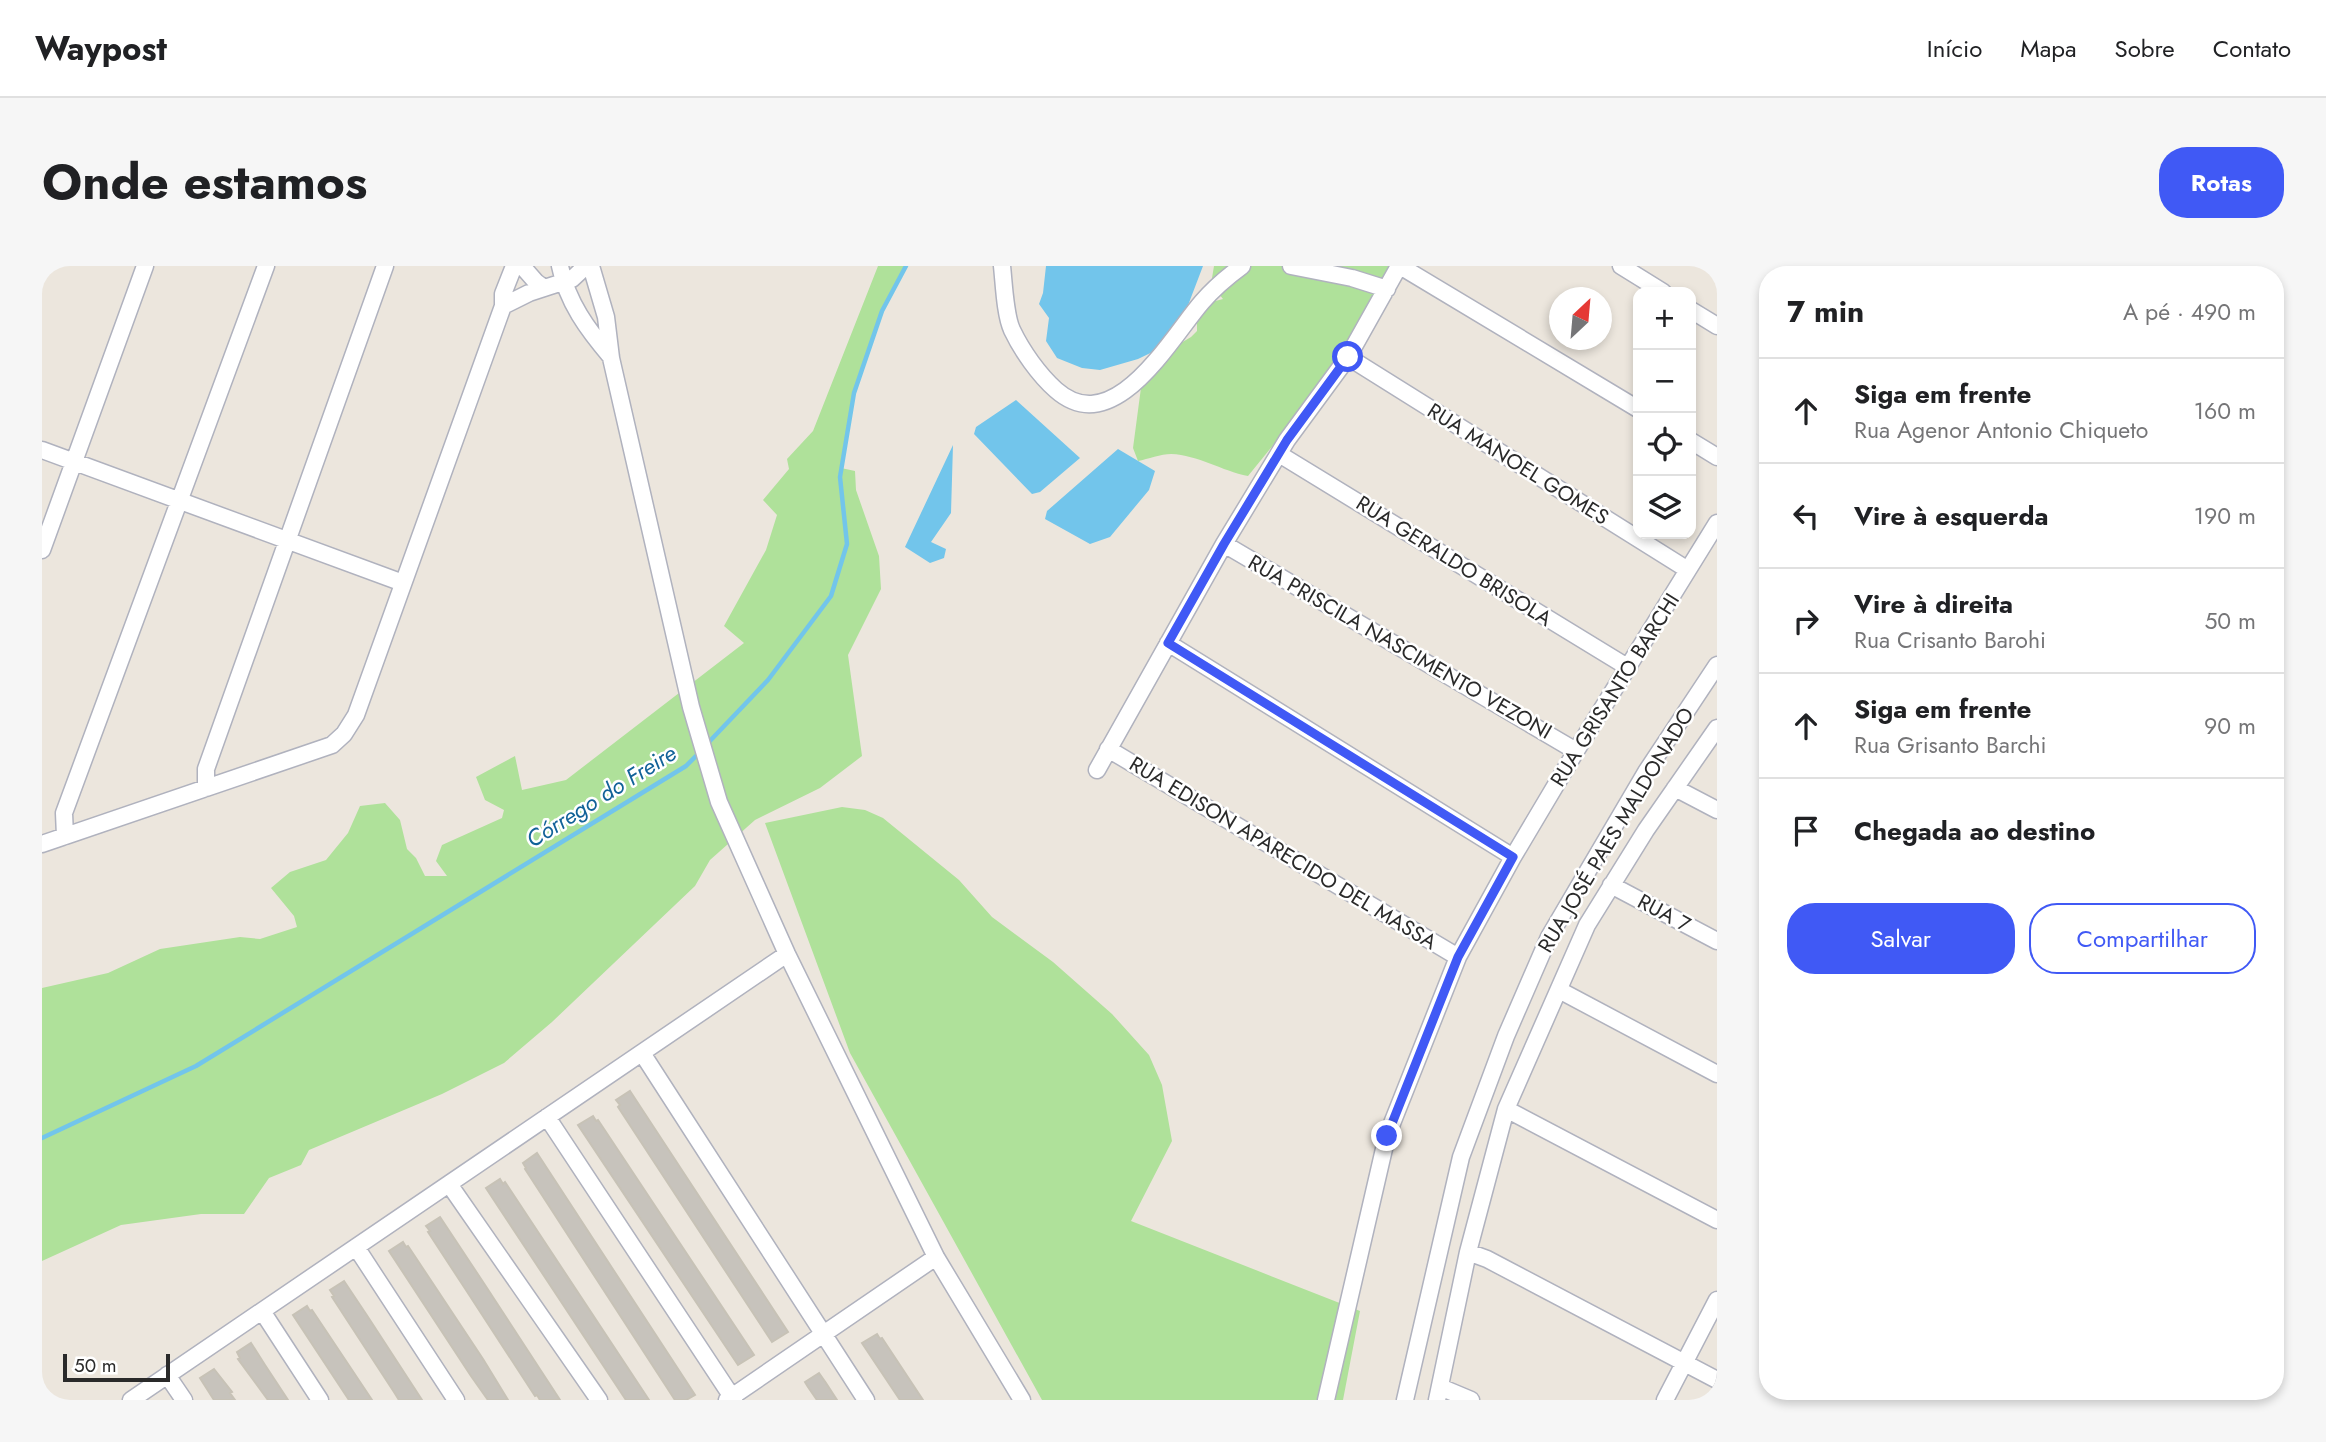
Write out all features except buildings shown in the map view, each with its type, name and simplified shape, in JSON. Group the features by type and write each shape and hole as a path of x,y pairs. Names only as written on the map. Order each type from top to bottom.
{"street":[{"path":"42,550 145,266"},
{"path":"65,836 64,813 266,266"},
{"path":"206,788 206,769 385,266"},
{"path":"42,844 332,746 344,734 356,715 503,306 503,294 514,266"},
{"path":"522,266 544,288"},
{"path":"503,306 544,288 562,274 579,274 586,266"},
{"path":"592,266 606,317 611,358 691,707 719,802 787,954 936,1257 1022,1400"},
{"path":"1002,266 1011,328 1044,380 1065,398 1092,405 1109,402 1132,386 1153,365 1222,281 1242,266"},
{"path":"1291,266 1352,278 1387,289"},
{"path":"1097,770 1224,544 1279,454 1348,357 1400,266 1633,406"},
{"path":"1621,266 1655,287"},
{"path":"562,274 586,328 611,358"},
{"path":"1696,313 1717,326"},
{"name":"RUA MANOEL GOMES","path":"1348,357 1688,570"},
{"path":"1696,444 1717,457"},
{"path":"42,450 402,583"},
{"name":"RUA GERALDO BRISOLA","path":"1279,454 1629,668"},
{"name":"RUA GRISANTO BARCHI","path":"1458,957 1576,751 1717,523"},
{"name":"RUA PRISCILA NASCIMENTO VEZONI","path":"1224,544 1576,751"},
{"path":"1168,643 1513,857"},
{"name":"RUA JOSÉ PAES MALDONADO","path":"1405,1400 1461,1157 1506,1036 1549,937 1646,772 1717,665"},
{"name":"RUA JOSÉ PAES MALDONADO","path":"1439,1394 1468,1252 1506,1109 1587,925 1717,728"},
{"name":"RUA EDISON APARECIDO DEL MASSA","path":"1108,749 1458,957"},
{"path":"1675,788 1717,810"},
{"name":"RUA 7","path":"1611,885 1717,941"},
{"path":"131,1400 787,954"},
{"path":"1326,1400 1387,1136 1458,957"},
{"path":"1559,990 1717,1074"},
{"path":"642,1053 866,1400"},
{"path":"1506,1109 1717,1220"},
{"path":"547,1117 731,1399 936,1257"},
{"path":"449,1184 599,1400"},
{"path":"356,1247 456,1400"},
{"path":"1468,1252 1487,1259 1717,1380"},
{"path":"1665,1400 1717,1300"},
{"path":"262,1311 320,1400"},
{"path":"167,1375 184,1400"},
{"path":"1439,1394 1471,1400"}],"green space":[{"path":"878,266 906,266 882,311 854,393 841,468 855,471 856,490 879,556 881,589 848,655 862,756 820,788 755,820 710,860 695,886 552,1022 504,1063 442,1094 309,1150 301,1165 269,1178 244,1214 201,1214 121,1225 42,1261 42,988 108,973 160,949 240,937 260,939 297,927 294,916 271,888 290,872 326,860 348,833 360,806 385,803 400,820 407,849 416,858 425,876 447,876 436,861 442,845 502,818 504,810 485,800 476,777 515,756 522,790 566,780 744,643 724,626 766,550 777,515 763,500 789,469 787,459 813,431"},
{"path":"1214,266 1395,266 1345,357 1248,476 1181,455 1167,454 1138,461 1133,448 1144,365 1191,337 1197,331 1197,315 1208,303 1223,299 1211,284"},
{"path":"842,807 865,810 883,818 959,880 992,917 1053,962 1112,1014 1149,1055 1162,1085 1172,1141 1131,1221 1360,1311 1343,1400 1042,1400 850,1053 765,823"}],"water":[{"path":"1046,266 1203,266 1179,329 1165,346 1138,359 1100,370 1082,368 1057,358 1046,341 1049,318 1039,304"},
{"path":"1016,400 1080,458 1040,492 1032,494 974,434 976,427"},
{"path":"953,445 951,513 931,542 946,549 944,558 930,563 905,547"},
{"path":"1118,449 1155,471 1149,490 1110,537 1090,544 1045,519 1047,511"}],"waterway":[{"name":"Córrego do Freire","path":"707,744 768,680 831,596 847,544 840,477 854,393 882,311 906,266"},
{"name":"Córrego do Freire","path":"42,1138 196,1066 686,766 701,751"}],"route":[{"path":"1348,357 1287,440 1168,643 1513,857 1458,957 1387,1136"}]}
